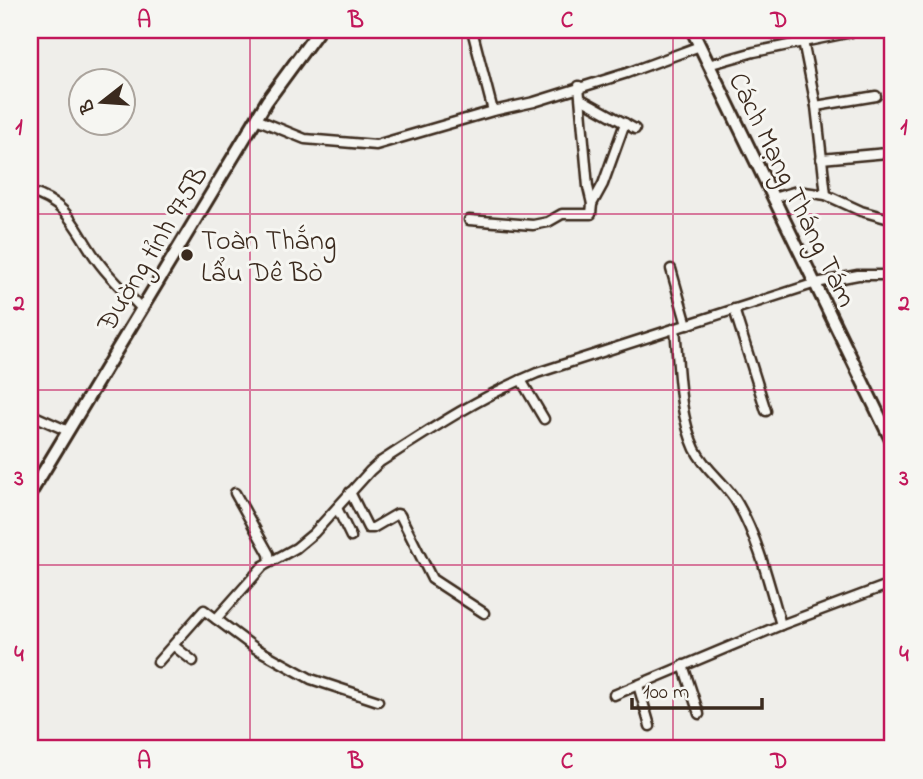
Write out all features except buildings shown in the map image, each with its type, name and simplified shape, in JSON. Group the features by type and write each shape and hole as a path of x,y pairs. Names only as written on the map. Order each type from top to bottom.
{"main road":[{"name":"Đường tỉnh 975B","path":"30,494 256,119 289,67 319,30"},
{"name":"Cách Mạng Tháng Tám","path":"692,30 893,444"}],"street":[{"path":"472,30 493,111"},
{"path":"708,65 803,41 862,30"},
{"path":"803,41 816,106 826,195"},
{"path":"256,119 305,139 376,145 534,102 627,73 699,46"},
{"path":"469,220 533,225 548,222 562,214 591,214 579,86"},
{"path":"816,106 876,96"},
{"path":"581,99 635,129"},
{"path":"592,204 603,184 625,123"},
{"path":"821,159 887,153"},
{"path":"773,198 797,191 826,195 861,211 893,220"},
{"path":"30,192 59,205 80,230 100,263 141,308"},
{"path":"671,269 687,325"},
{"path":"216,619 248,581 270,562 304,542 380,462 470,405 521,380 816,283 859,275 893,275"},
{"path":"734,309 766,411"},
{"path":"676,328 681,401 696,451 725,485 741,510 754,537 781,625"},
{"path":"521,380 544,419"},
{"path":"30,414 68,431"},
{"path":"351,492 368,528 400,515 432,579 484,613"},
{"path":"235,493 269,554 270,562"},
{"path":"337,508 351,537"},
{"path":"614,695 781,625 893,583"},
{"path":"158,662 204,610 255,648 311,679 379,701"},
{"path":"174,646 193,661"},
{"path":"683,665 699,713"},
{"path":"639,685 650,726"}],"place":[{"name":"Toàn Thắng Lẩu Dê Bò","path":"187,255"}]}
